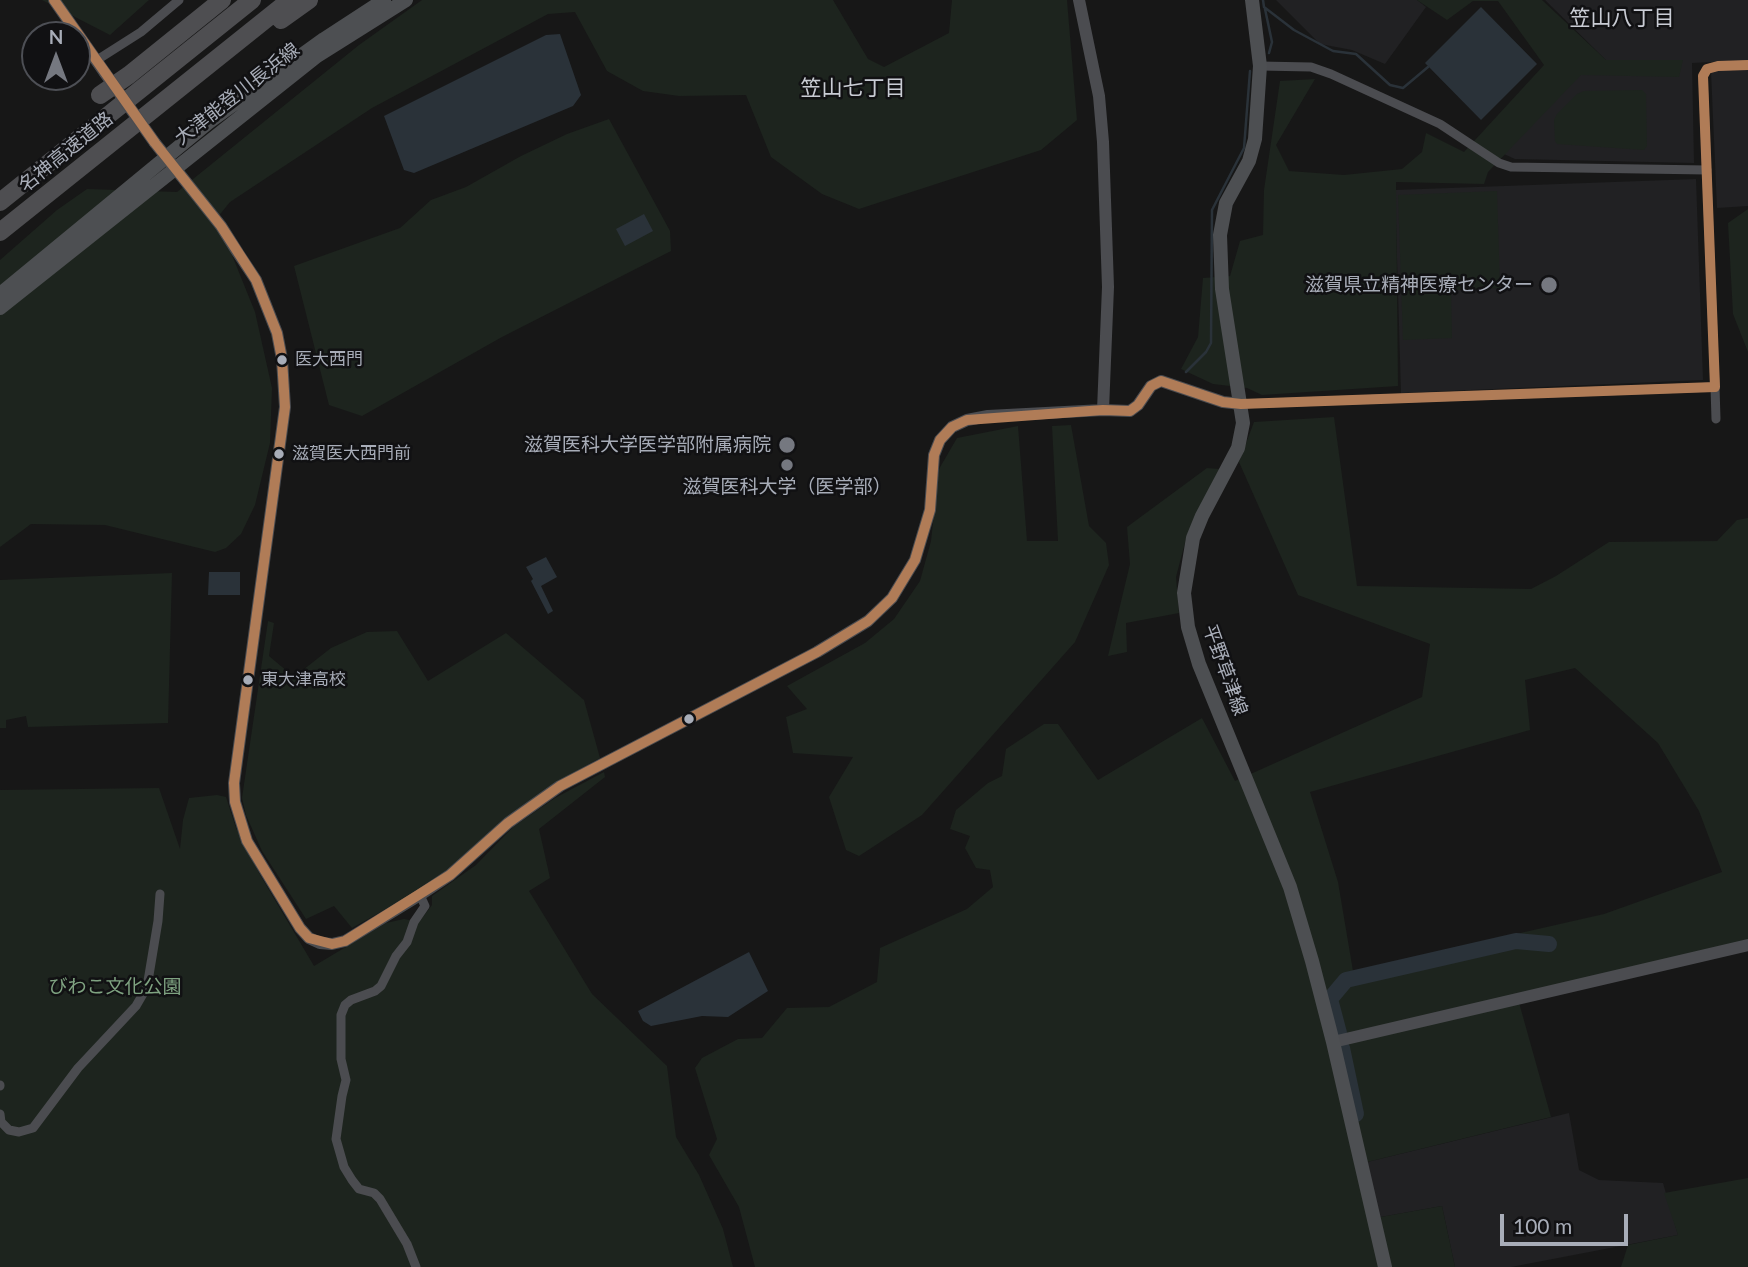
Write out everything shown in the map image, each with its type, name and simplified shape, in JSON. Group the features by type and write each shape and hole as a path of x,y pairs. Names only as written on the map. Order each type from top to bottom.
{"highway":[{"path":"100,95 222,0"},
{"name":"名神高速道路","path":"0,202 252,0"},
{"name":"名神高速道路","path":"0,232 289,0"},
{"path":"186,84 310,0"}],"main road":[{"name":"大津能登川長浜線","path":"0,308 170,163 209,122 324,39 384,0"},
{"name":"大津能登川長浜線","path":"0,295 170,163 317,56 406,0"},
{"name":"平野草津線","path":"1252,0 1260,66 1255,139 1249,161 1226,203 1220,235 1222,289 1243,422 1238,448 1193,538 1184,593 1188,627 1199,664 1290,887 1334,1042 1385,1267"}],"street":[{"path":"54,0 155,143 221,226 256,280 277,333 282,359 285,407 234,783 235,802 247,841 300,928 309,938 320,943 345,941 420,895 450,875 508,823 560,786 817,652 868,621 892,598 915,559 930,510 934,455 940,440 952,428 967,420 988,416 1130,411 1138,405 1151,386 1161,381 1223,402 1241,404 1715,387"},
{"path":"97,60 141,32 179,0"},
{"path":"1079,0 1099,96 1103,142 1108,287 1103,410"},
{"path":"1716,419 1703,76 1707,69 1718,66 1748,65"},
{"path":"1260,66 1311,67 1331,75 1440,124 1499,163 1511,167 1707,170"},
{"path":"0,1114 1,1122 9,1130 19,1132 33,1128 78,1069 136,1006 147,987 160,894"},
{"path":"416,1267 407,1244 380,1199 374,1193 359,1188 352,1180 344,1167 336,1139 346,1080 341,1059 341,1015 345,1005 351,1000 381,986 425,906 420,895"},
{"path":"1334,1042 1748,945"}],"shaded area":[{"path":"1276,0 1417,0 1426,7 1385,64 1352,50 1320,44"},
{"path":"1545,0 1748,0 1748,60 1692,63 1694,163 1515,159 1495,150 1578,72 1612,66"},
{"path":"1481,7 1537,64 1481,120 1425,63"},
{"path":"560,34 581,95 573,106 414,173 404,170 384,116 546,35"},
{"path":"1748,70 1748,206 1717,208 1711,72"},
{"name":"滋賀県立精神医療センター","path":"1696,179 1703,380 1401,393 1395,190"},
{"path":"644,214 653,231 625,246 616,229"},
{"path":"546,557 557,577 541,586 553,611 548,614 526,567"},
{"path":"209,572 240,572 240,595 208,595"},
{"path":"749,952 768,991 728,1017 702,1016 651,1026 643,1021 638,1011"},
{"path":"1569,1113 1579,1170 1599,1180 1663,1183 1678,1235 1511,1267 1455,1267 1442,1206 1375,1218 1363,1163"}],"green space":[{"path":"42,0 149,0 110,35 91,25 91,21 83,21"},
{"path":"422,0 833,0 868,59 884,67 949,33 952,0 1067,0 1077,120 1041,150 859,209 822,194 771,157 746,95 679,96 643,91 607,71 575,12 548,14 372,108 230,202 217,218 255,312 272,388 270,443 255,505 241,534 226,548 215,552 105,525 31,524 0,547 0,260 57,210 87,189 177,192 359,45"},
{"path":"1417,0 1542,0 1606,60 1683,60 1679,77 1581,75 1488,172 1484,184 1396,182 1398,386 1262,395 1247,388 1213,384 1181,369 1198,337 1203,278 1230,276 1240,241 1263,235 1264,190 1280,81 1315,79 1276,145 1289,171 1344,175 1402,169 1422,152 1426,133 1464,152 1544,65 1498,1 1473,1 1447,20"},
{"path":"1642,90 1646,94 1647,146 1644,150 1557,144 1555,141 1554,120 1577,94 1584,91"},
{"path":"609,119 670,231 671,251 502,337 362,416 329,405 294,266 400,228 431,200 466,187 567,134"},
{"path":"1497,191 1500,288 1451,290 1452,338 1403,340 1398,195"},
{"path":"1748,209 1748,352 1733,314 1728,223"},
{"path":"1334,417 1357,586 1531,589 1609,542 1717,541 1737,520 1748,518 1748,945 1518,999 1551,1117 1363,1163 1375,1218 1442,1206 1455,1267 755,1267 739,1207 709,1155 717,1139 695,1068 702,1058 738,1039 762,1038 787,1008 829,1007 877,982 880,948 967,909 993,887 990,870 976,868 965,848 970,836 950,829 956,810 988,783 1002,776 1006,749 1044,724 1058,724 1098,780 1202,718 1235,781 1422,697 1430,644 1298,595 1239,462 1254,422","holes":["1575,668 1658,743 1699,811 1722,872 1604,914 1353,971 1338,882 1310,792 1530,730 1525,680"]},
{"path":"1071,425 1089,526 1106,543 1109,565 1075,642 922,815 859,856 846,850 829,797 853,757 793,753 786,717 807,709 787,686 865,643 894,619 920,581 931,541 939,469 957,438 1018,426 1027,541 1058,541 1052,426"},
{"path":"1207,468 1219,469 1187,535 1176,577 1179,613 1126,623 1127,652 1108,656 1130,564 1127,527"},
{"path":"172,573 168,723 28,727 26,716 6,720 6,728 0,728 0,580"},
{"path":"268,621 274,623 269,656 294,677 331,648 367,632 397,631 428,681 506,633 584,700 600,758 558,781 454,866 413,894 352,928 334,906 306,919 262,851 246,815 242,798"},
{"name":"びわこ文化公園","path":"604,772 605,777 539,829 550,878 529,891 592,994 667,1066 676,1137 699,1175 723,1229 733,1267 0,1267 0,790 159,788 180,849 189,798 217,795 226,797 236,828 259,873 314,966 386,923 404,919 419,922 432,905 432,896 476,865 513,827 555,798"},
{"path":"1748,1178 1748,1267 1621,1267 1628,1245 1678,1235 1664,1193"}],"waterway":[{"path":"1263,0 1264,7 1294,30 1333,51 1356,54 1390,85 1403,88 1428,67"},
{"path":"1265,9 1272,42 1269,53"},
{"path":"1186,372 1211,343 1212,210 1244,148 1250,71"},
{"path":"1339,1033 1330,999 1346,980 1516,941 1549,944"},
{"path":"1342,1048 1356,1114"}],"transit line":[{"path":"54,0 155,143 221,226 256,280 277,333 282,359 285,407 234,783 235,802 247,841 300,928 309,938 332,944 345,941 450,875 508,823 560,786 817,652 868,621 892,598 915,560 930,510 934,455 940,440 952,427 967,420 1103,410 1130,411 1138,405 1151,386 1161,381 1223,402 1241,404 1715,387 1703,76 1707,69 1718,66 1748,65"}],"place":[{"name":"滋賀県立精神医療センター","path":"1549,285"},
{"name":"医大西門","path":"282,360"},
{"name":"滋賀医科大学医学部附属病院","path":"787,445"},
{"name":"滋賀医大西門前","path":"279,454"},
{"name":"滋賀医科大学（医学部）","path":"787,465"},
{"name":"東大津高校","path":"248,680"}],"district":[{"name":"笠山八丁目","path":"1622,18"},
{"name":"笠山七丁目","path":"853,88"}]}
